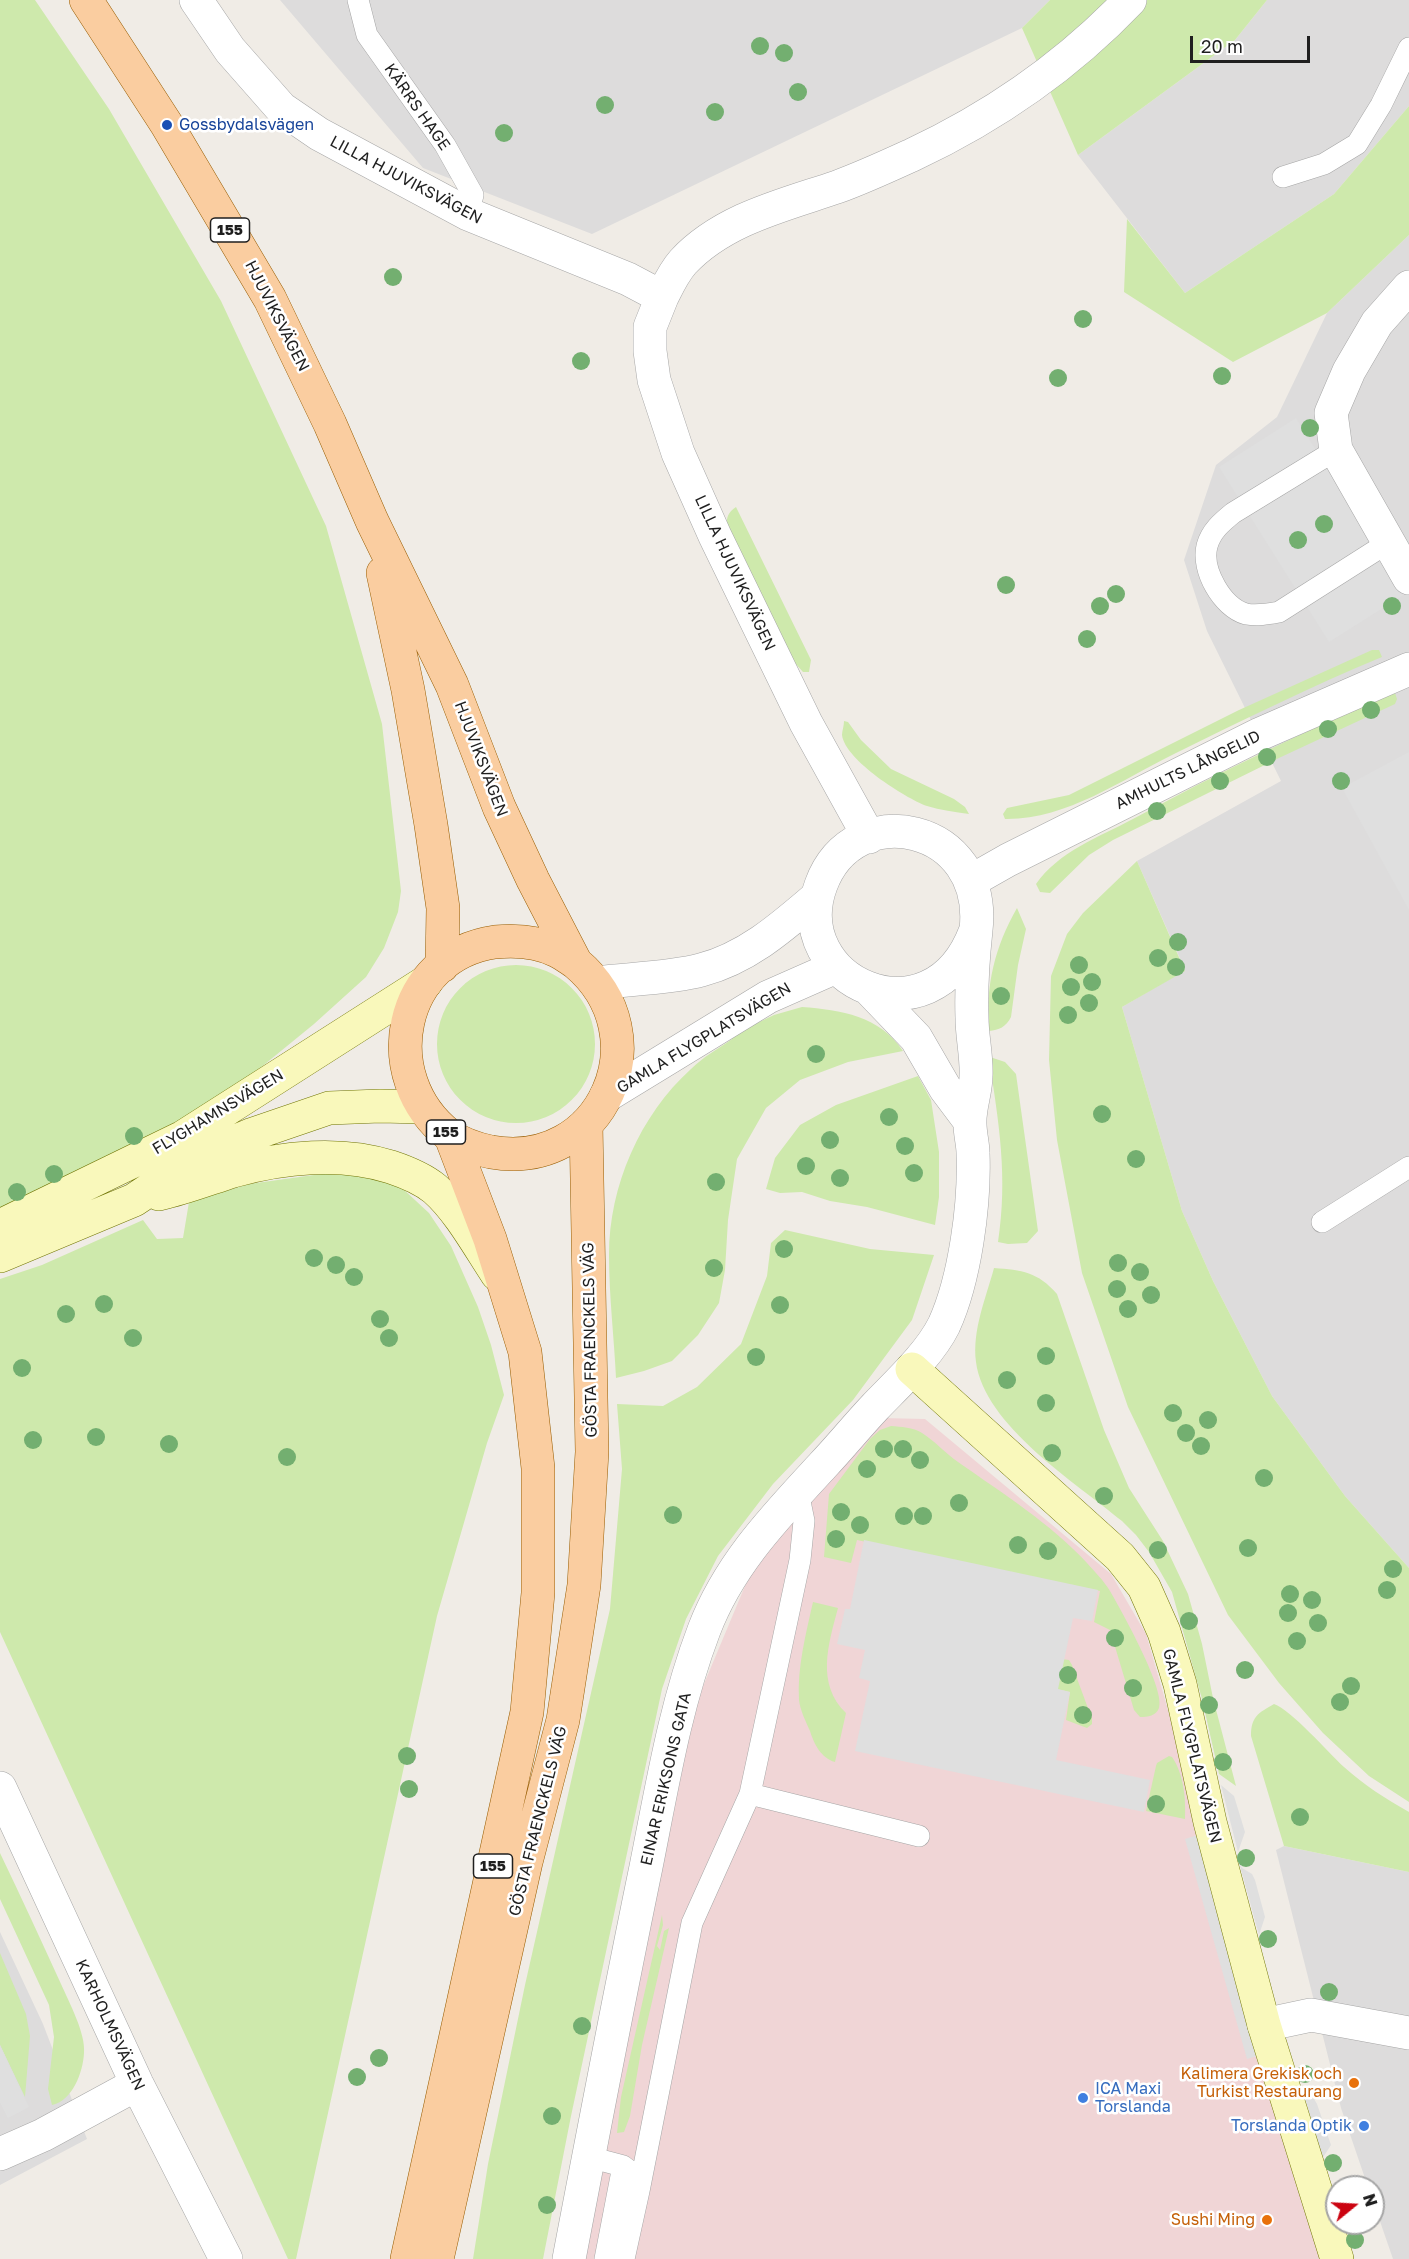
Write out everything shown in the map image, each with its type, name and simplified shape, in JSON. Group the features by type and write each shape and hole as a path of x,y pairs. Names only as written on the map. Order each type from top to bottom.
{"main road":[{"name":"HJUVIKSVÄGEN","path":"86,0 167,125 270,299 330,424 372,521 453,686 499,807 533,880 586,973"},
{"name":"HJUVIKSVÄGEN","path":"372,521 408,690 443,908 434,974"},
{"name":"GÖSTA FRAENCKELS VÄG","path":"509,940 533,943 556,950 586,973 611,1009 617,1038 616,1068 606,1096 586,1124 563,1141 536,1152 506,1154 478,1149 452,1137 422,1107 410,1083 405,1057 406,1030 413,1005 434,974 462,952 485,944 509,940"},
{"name":"GÖSTA FRAENCKELS VÄG","path":"437,2259 526,1862 563,1720 585,1585 592,1452 586,1124"},
{"name":"GÖSTA FRAENCKELS VÄG","path":"407,2259 528,1700 538,1593 538,1468 525,1352 490,1239 452,1137"}],"street":[{"name":"LILLA HJUVIKSVÄGEN","path":"196,0 230,50 281,108 328,139 468,214 628,279 662,297"},
{"name":"LILLA HJUVIKSVÄGEN","path":"869,837 806,723 715,536 678,453 654,380 650,351 650,327 670,280 682,263 702,244 737,224 770,210 840,186 913,155 988,115 1070,56 1130,0"},
{"path":"1409,287 1377,322 1349,371 1331,413 1336,450 1409,578"},
{"name":"AMHULTS LÅNGELID","path":"971,881 1018,854 1260,734 1409,669"},
{"path":"912,1369 942,1329 958,1286 972,1198 973,1153 969,1120 976,1077 971,1019 978,906 971,881 954,855 929,838 899,832 884,833 856,842 835,860 827,871 817,897 818,934 825,951 836,967 851,981 870,990 904,994 936,984 950,975 961,962 975,932"},
{"path":"586,973 699,971 745,952 781,929 817,897"},
{"name":"GAMLA FLYGPLATSVÄGEN","path":"606,1096 768,997 836,967"},
{"name":"FLYGHAMNSVÄGEN","path":"0,1226 183,1137 434,974"},
{"path":"870,990 916,1038 945,1088 969,1120"},
{"name":"FLYGHAMNSVÄGEN","path":"134,1200 197,1158 253,1134 329,1108 422,1107"},
{"name":"FLYGHAMNSVÄGEN","path":"0,1256 134,1200 189,1187 233,1171 301,1159 343,1157 377,1163 407,1172 435,1189 455,1213 504,1283"},
{"name":"GAMLA FLYGPLATSVÄGEN","path":"912,1369 1120,1557 1144,1587 1154,1606 1180,1684 1210,1822 1263,2025 1336,2259"},
{"name":"EINAR ERIKSONS GATA","path":"569,2259 678,1711 705,1628 729,1579 752,1543 912,1369"},
{"name":"KARHOLMSVÄGEN","path":"0,1788 137,2084 226,2259"},
{"path":"1263,2025 1311,2015 1409,2033"},
{"path":"2,2147 44,2135 137,2084"}],"lane":[{"name":"KÄRRS HAGE","path":"358,0 367,35 446,145 473,195 468,214"},
{"path":"1283,177 1324,164 1357,144 1381,105 1409,48"},
{"path":"1336,450 1218,524 1207,546 1208,565 1216,589 1228,603 1244,613 1262,615 1279,612 1389,542"},
{"path":"1322,1222 1409,1167"},
{"path":"624,2259 692,1923 750,1794 800,1560 804,1521 798,1492"},
{"path":"750,1794 919,1836"},
{"path":"589,2157 623,2166 635,2175 639,2191"},
{"path":"605,2259 623,2166"}],"shaded area":[{"path":"280,0 1050,0 1022,28 592,234 423,168"},
{"path":"1267,0 1409,0 1409,106 1334,194 1185,293 1078,155 1235,40"},
{"path":"1409,235 1409,1568 1345,1496 1272,1396 1213,1281 1182,1211 1122,1007 1185,970 1137,861 1281,781 1207,631 1184,560 1216,465 1277,417 1327,313"},
{"path":"1296,418 1405,594 1329,642 1219,467"},
{"path":"1409,752 1409,910 1342,788"},
{"path":"882,1418 925,1419 1111,1574 1146,1634 1327,2259 579,2259 696,1703 750,1574 832,1471"},
{"path":"864,1540 1098,1590 1092,1621 1073,1618 1058,1689 1070,1692 1056,1760 1150,1780 1144,1812 855,1751 870,1681 859,1678 865,1650 837,1644 845,1609 850,1609"},
{"path":"1221,1785 1234,1796 1245,1832 1238,1852"},
{"path":"1198,1835 1260,2055 1247,2059 1185,1839"},
{"path":"1284,1846 1409,1872 1409,2259 1393,2259 1385,2235 1385,2175 1364,2175 1341,2108 1276,1850"},
{"path":"1239,1862 1255,1880 1265,1917 1259,1935"},
{"path":"0,1932 43,2024 87,2139 0,2185"},
{"path":"0,2045 29,2107 8,2118 0,2102"},
{"path":"1304,2094 1314,2099 1317,2104 1331,2145 1322,2159"}],"green space":[{"path":"0,0 35,0 109,109 221,301 326,526 382,724 401,891 398,912 384,948 366,977 314,1024 243,1082 162,1132 0,1211"},
{"path":"1050,0 1267,0 1235,40 1078,155 1022,28"},
{"path":"1409,106 1409,235 1327,313 1233,362 1124,292 1127,219 1185,293 1334,194"},
{"path":"736,507 811,660 809,672 803,672 794,662 727,527 728,516"},
{"path":"1372,650 1379,650 1382,657 1252,716 1092,797 1050,813 1028,818 1005,819 1003,814 1007,808 1069,795 1239,710"},
{"path":"1395,693 1397,699 1395,704 1113,840 1089,855 1050,893 1040,892 1036,884 1045,873 1080,846 1262,753"},
{"path":"844,721 848,722 861,740 891,769 954,799 965,807 969,814 942,810 917,802 877,777 853,756 846,745 842,735"},
{"path":"1137,861 1185,971 1122,1007 1182,1211 1213,1281 1272,1396 1345,1496 1409,1568 1409,1802 1369,1776 1323,1733 1279,1683 1228,1615 1128,1407 1082,1273 1057,1140 1049,1060 1051,976 1067,934 1083,913"},
{"path":"1017,908 1026,929 1018,965 1011,1017 1002,1027 989,1031 990,983 993,967 1009,922"},
{"path":"516,965 532,966 546,971 560,978 572,988 582,1000 589,1014 594,1028 594,1060 589,1074 582,1088 572,1100 560,1110 546,1117 532,1122 516,1123 500,1122 486,1117 472,1110 460,1100 450,1088 443,1074 438,1060 437,1044 438,1028 443,1014 450,1000 460,988 472,978 486,971 500,966"},
{"path":"802,1007 845,1013 871,1022 894,1039 903,1051 848,1062 800,1080 766,1108 737,1159 728,1220 725,1270 719,1303 698,1335 672,1361 616,1378 609,1270 610,1229 621,1178 631,1153 657,1108 673,1087 700,1061 732,1039 732,1035 774,1015"},
{"path":"989,1059 1005,1062 1016,1074 1038,1231 1027,1243 998,1242 1002,1172 999,1128"},
{"path":"918,1076 931,1100 939,1152 939,1197 935,1225 867,1207 830,1201 802,1192 780,1193 766,1189 775,1158 800,1125 836,1105"},
{"path":"321,1174 375,1178 402,1188 429,1213 451,1246 478,1307 504,1395 487,1443 437,1616 296,2259 288,2259 0,1632 0,1279 42,1265 143,1220 157,1239 183,1238 189,1202 249,1184"},
{"path":"785,1230 870,1249 934,1255 912,1320 853,1400 773,1484 718,1556 686,1619 662,1689 571,2116 543,2259 473,2259 488,2164 525,1985 610,1609 622,1469 617,1404 663,1406 697,1387 741,1344 767,1276 771,1243"},
{"path":"994,1268 1029,1274 1043,1281 1057,1294 1104,1430 1129,1488 1163,1541 1188,1594 1236,1786 1219,1774 1202,1699 1172,1592 1149,1552 1122,1521 1058,1471 1014,1430 996,1408 983,1385 976,1362 976,1338 980,1314"},
{"path":"891,1426 915,1430 927,1436 953,1458 1042,1522 1087,1563 1110,1591 1141,1650 1156,1685 1159,1708 1156,1713 1140,1717 1134,1710 1110,1630 1094,1622 1100,1591 857,1540 851,1563 824,1557 829,1494 870,1439 880,1430"},
{"path":"813,1602 838,1608 827,1664 831,1690 846,1713 835,1762 822,1754 816,1745 803,1716 799,1700 801,1663"},
{"path":"1061,1659 1069,1660 1072,1665 1092,1719 1092,1724 1087,1728 1066,1720 1070,1692 1056,1689"},
{"path":"1274,1704 1299,1723 1359,1780 1409,1812 1409,1872 1284,1846 1251,1736 1252,1724 1256,1716"},
{"path":"1169,1756 1176,1764 1182,1779 1185,1819 1146,1811 1157,1763"},
{"path":"0,1853 72,2009 84,2045 81,2069 75,2085 65,2098 52,2105 48,2089 54,2037 49,2005 0,1899"},
{"path":"662,1915 663,1925 657,1946 660,1950 664,1931 669,1928 642,2045 630,2116 624,2132 617,2133 621,2097"},
{"path":"0,1953 26,2014 30,2036 25,2097 0,2045"}],"place":[{"name":"Gossbydalsvägen","path":"167,125"},
{"name":"Kalimera Grekisk och Turkist Restaurang","path":"1354,2083"},
{"name":"ICA Maxi Torslanda","path":"1083,2098"},
{"name":"Torslanda Optik","path":"1364,2126"},
{"name":"Sushi Ming","path":"1267,2220"}]}
